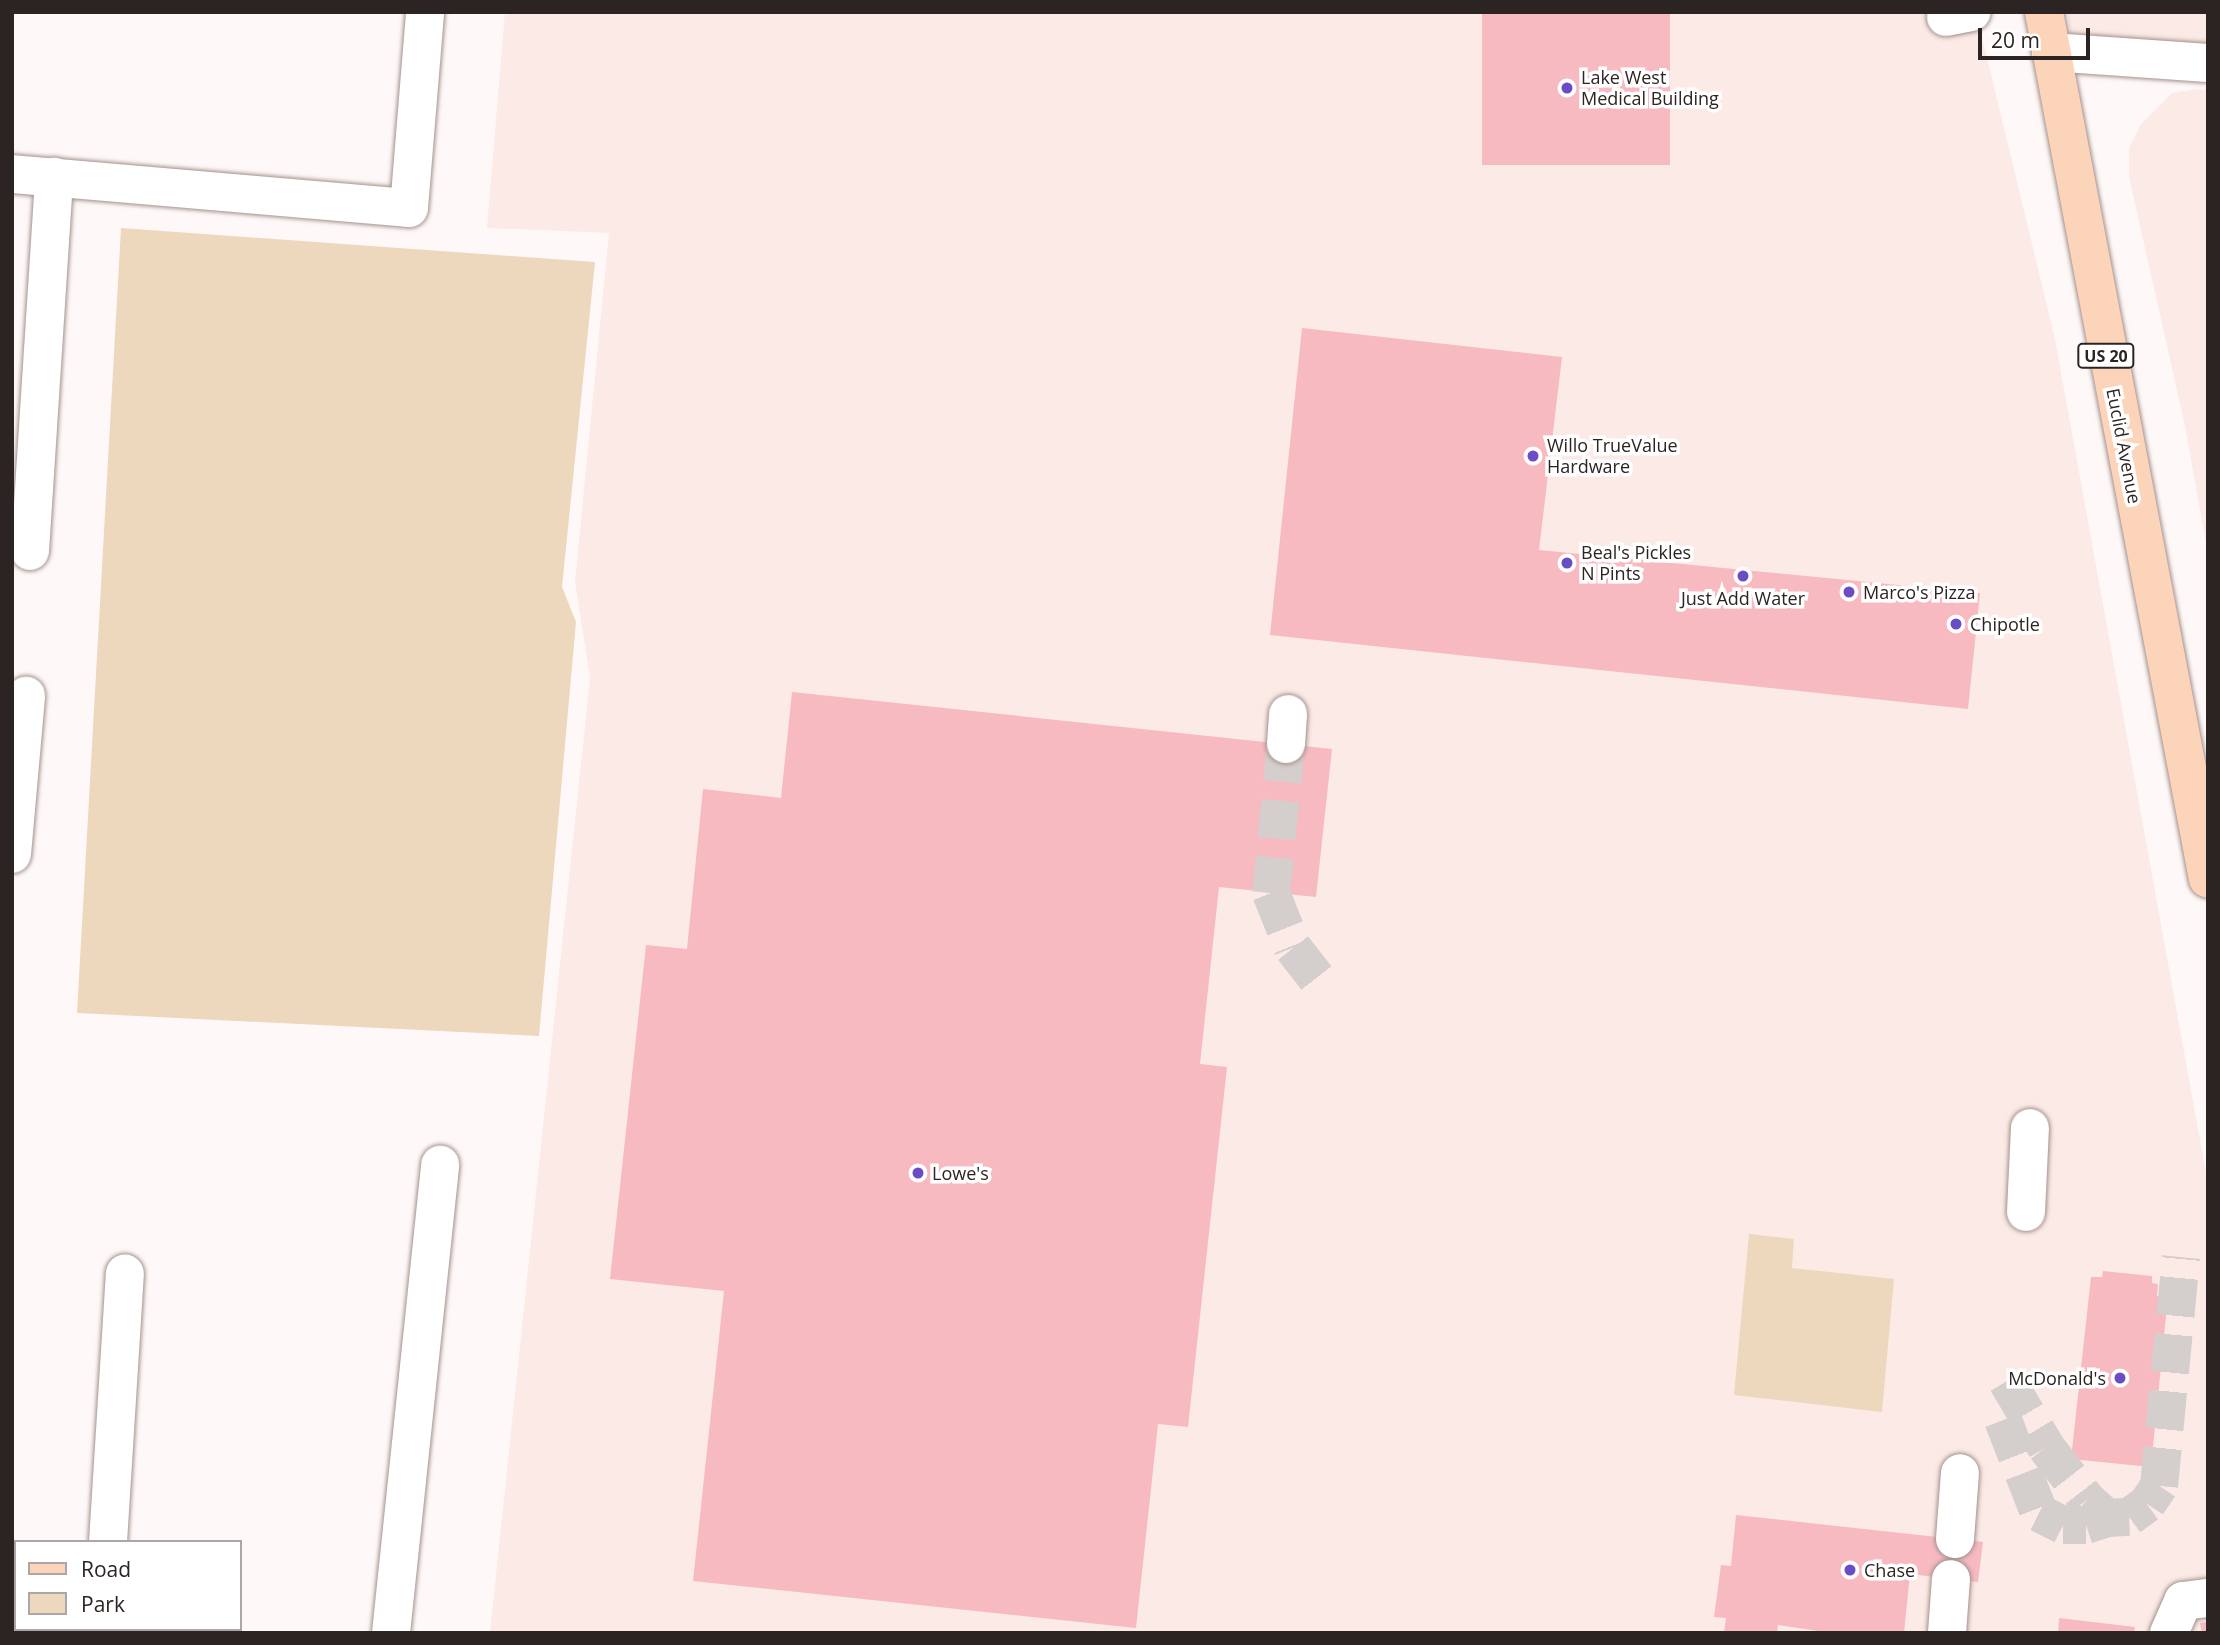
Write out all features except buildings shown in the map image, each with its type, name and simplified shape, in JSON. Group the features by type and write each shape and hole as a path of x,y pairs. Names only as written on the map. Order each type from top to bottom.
{"main road":[{"name":"Euclid Avenue","path":"2044,12 2208,879"}],"street":[{"path":"12,174 409,208 425,12"},
{"path":"2051,52 2208,64"},
{"path":"30,551 54,177"},
{"path":"12,854 26,696"},
{"path":"2026,1212 2030,1128"},
{"path":"391,1633 440,1165"},
{"path":"108,1540 125,1274"},
{"path":"1955,1539 1960,1472"},
{"path":"1947,1633 1951,1579"},
{"path":"2169,1633 2183,1601 2208,1598"}],"shaded area":[{"path":"505,12 1976,12 2055,339 2208,1184 2208,1633 490,1632 590,678 575,582 609,233 487,228"},
{"path":"2067,12 2208,12 2208,50 2071,38"},
{"path":"2208,90 2208,555 2185,426 2129,177 2129,148 2141,124 2172,93"}],"green space":[{"path":"121,228 595,262 562,587 576,622 539,1036 77,1013"},
{"path":"1749,1234 1794,1239 1792,1268 1894,1279 1882,1412 1734,1395"}],"tunnel":[{"path":"1286,744 1271,893 1293,948 1317,979"},
{"path":"2007,1381 2046,1447 2087,1500 2107,1518 2129,1517 2147,1504 2159,1486 2181,1257"},
{"path":"2003,1420 2039,1513 2063,1525 2086,1525 2107,1518"}],"place":[{"name":"Lake West Medical Building","path":"1567,88"},
{"name":"Willo TrueValue Hardware","path":"1533,456"},
{"name":"Beal's Pickles N Pints","path":"1567,563"},
{"name":"Just Add Water","path":"1743,576"},
{"name":"Marco's Pizza","path":"1849,592"},
{"name":"Chipotle","path":"1956,624"},
{"name":"Lowe's","path":"918,1173"},
{"name":"McDonald's","path":"2120,1378"},
{"name":"Chase","path":"1850,1570"}]}
